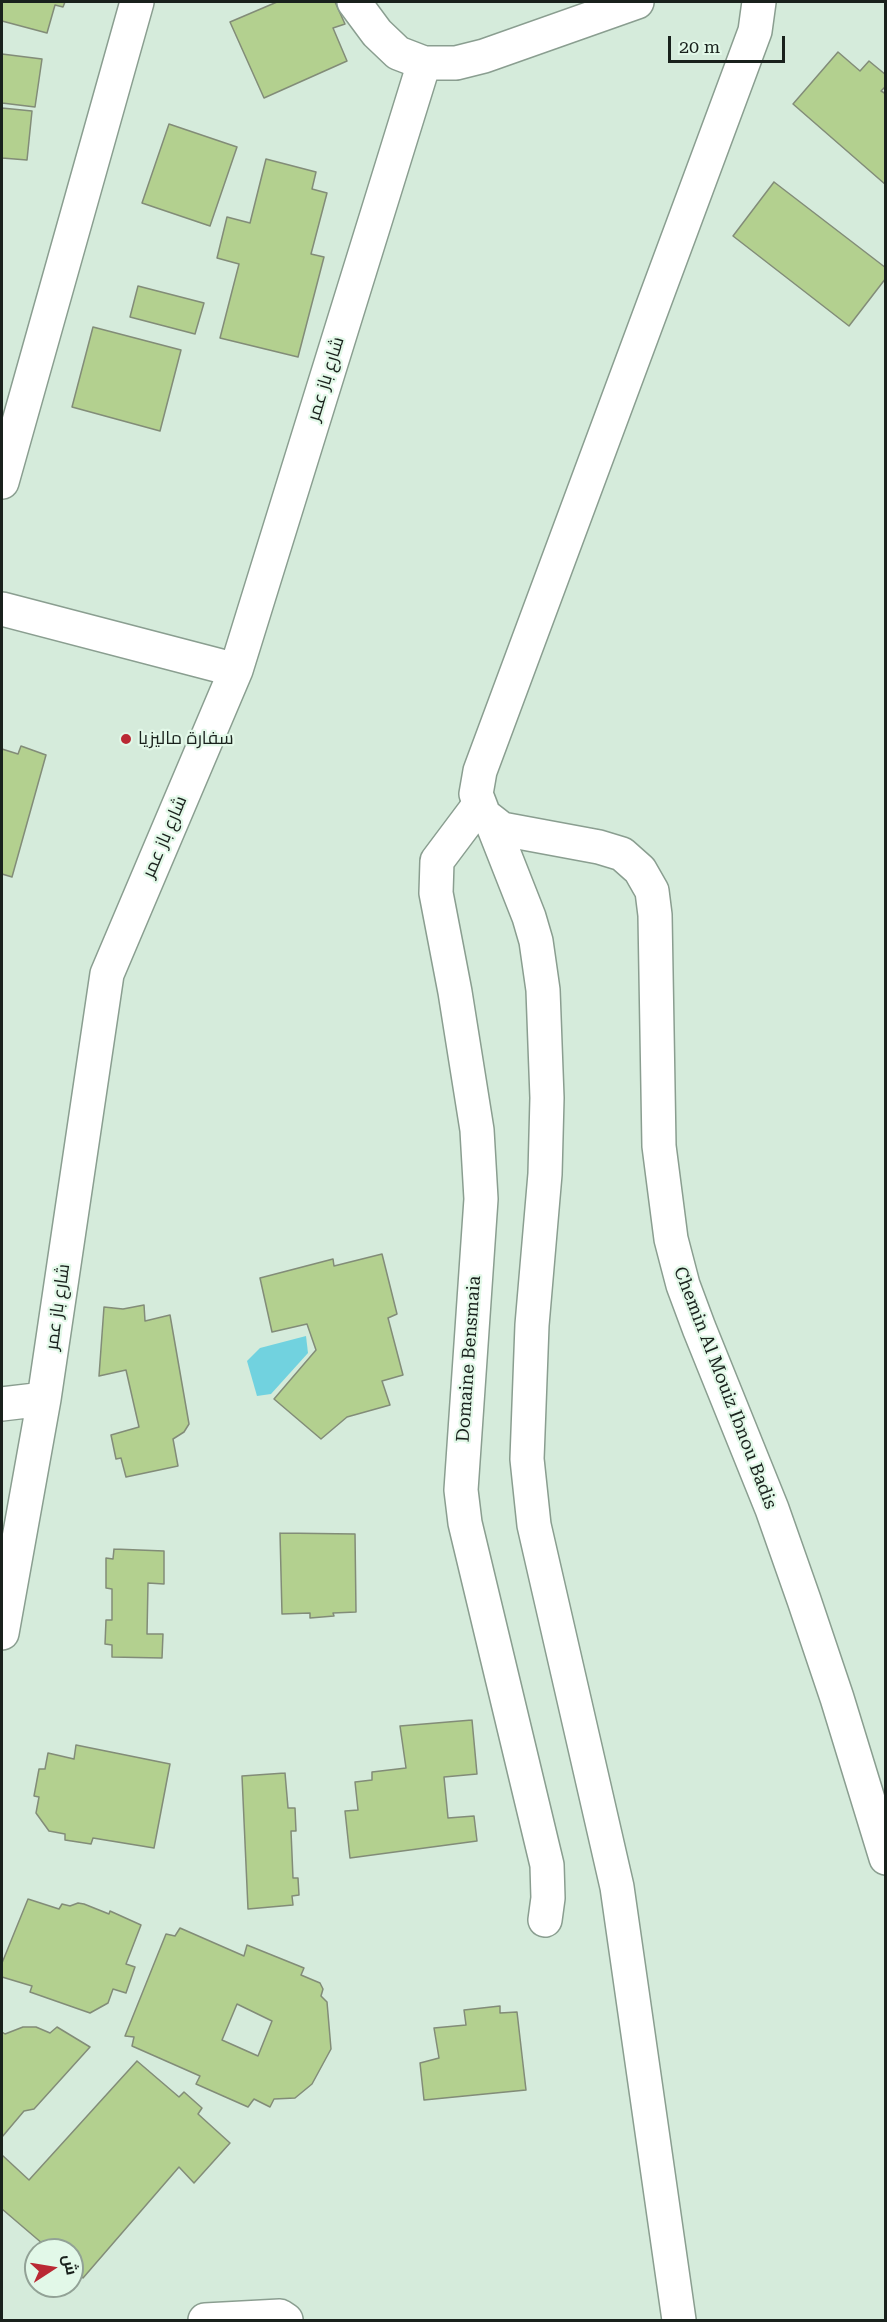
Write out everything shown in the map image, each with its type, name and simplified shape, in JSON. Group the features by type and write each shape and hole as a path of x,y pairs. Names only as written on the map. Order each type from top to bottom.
{"street":[{"path":"2,482 137,2"},
{"path":"354,2 376,33 398,53 424,63 456,63 484,56 637,2"},
{"path":"679,2320 618,1887 534,1525 527,1459 532,1325 545,1174 547,1098 543,990 536,941 529,917 485,814 477,782 755,32 759,2"},
{"name":"شارع باز عمر","path":"2,1633 44,1399 107,974 236,670 424,63"},
{"path":"2,609 236,670"},
{"name":"Chemin Al Mouiz Ibnou Badis","path":"485,814 502,829 599,847 622,854 640,870 652,891 655,915 658,1146 671,1239 683,1285 699,1328 772,1509 811,1622 885,1858"},
{"name":"Domaine Bensmaia","path":"485,814 437,861 436,893 477,1130 480,1188 461,1490 465,1523 547,1864 548,1898 545,1920"},
{"path":"2,1404 44,1399"},
{"path":"205,2320 280,2316 286,2320"}],"water":[{"path":"306,1336 308,1353 271,1394 257,1396 247,1361 260,1348"}],"building":[{"path":"2,2 65,2 63,7 55,5 47,33 2,21"},
{"path":"277,2 335,2 345,24 333,28 347,61 264,98 230,22"},
{"path":"838,52 860,71 869,61 886,75 886,86 881,91 886,94 886,185 793,104"},
{"path":"2,54 42,59 35,107 2,103"},
{"path":"2,108 32,111 27,160 2,158"},
{"path":"169,124 237,147 210,226 142,203"},
{"path":"266,159 316,172 312,189 327,193 311,254 324,257 298,357 220,338 239,264 217,258 227,217 250,223"},
{"path":"774,182 886,268 886,278 849,326 733,236"},
{"path":"138,286 204,303 195,334 130,317"},
{"path":"93,327 181,350 160,431 72,407"},
{"path":"21,746 46,755 12,877 2,874 2,749 18,754"},
{"path":"382,1254 397,1314 388,1318 403,1375 382,1381 390,1405 347,1417 321,1439 274,1399 316,1350 307,1324 272,1332 260,1278 333,1259 334,1266"},
{"path":"144,1305 145,1321 170,1315 189,1424 184,1432 173,1439 178,1466 126,1477 121,1458 116,1459 111,1435 139,1427 126,1370 99,1376 104,1307 123,1309"},
{"path":"280,1533 355,1534 356,1612 333,1613 334,1616 310,1618 310,1613 282,1614"},
{"path":"114,1549 164,1551 164,1584 148,1583 147,1634 163,1634 162,1658 112,1657 112,1645 105,1644 106,1620 112,1620 112,1589 106,1588 106,1558 113,1559"},
{"path":"472,1720 477,1774 444,1777 448,1818 474,1816 477,1841 350,1858 345,1811 358,1810 355,1782 372,1780 372,1772 406,1768 400,1726"},
{"path":"76,1745 170,1764 154,1848 93,1838 91,1844 65,1840 65,1834 49,1831 36,1813 39,1797 34,1796 39,1769 45,1769 48,1753 74,1759"},
{"path":"285,1773 288,1808 295,1808 296,1831 291,1831 293,1878 298,1878 299,1895 292,1896 293,1905 248,1909 242,1776"},
{"path":"28,1899 59,1909 62,1904 70,1906 78,1903 84,1904 109,1914 110,1911 141,1925 126,1964 135,1967 126,1993 113,1989 108,2003 90,2013 30,1992 32,1986 2,1977 2,1963"},
{"path":"180,1928 244,1956 247,1945 304,1968 301,1975 320,1983 323,1989 321,1996 327,2002 331,2049 312,2084 295,2098 274,2099 270,2107 254,2099 248,2107 196,2084 200,2076 132,2046 134,2037 125,2036 166,1934 175,1936","holes":["237,2004 272,2021 258,2056 222,2040"]},
{"path":"500,2006 500,2013 517,2012 526,2090 424,2100 420,2063 439,2058 434,2028 466,2025 464,2010"},
{"path":"23,2027 36,2027 50,2033 57,2027 90,2047 34,2109 24,2111 2,2137 2,2032 5,2034"},
{"path":"137,2061 179,2097 184,2092 202,2108 198,2114 230,2143 194,2183 179,2167 84,2277 84,2238 36,2238 2,2209 2,2155 29,2180"}],"place":[{"name":"سفارة ماليزيا","path":"126,739"}]}
